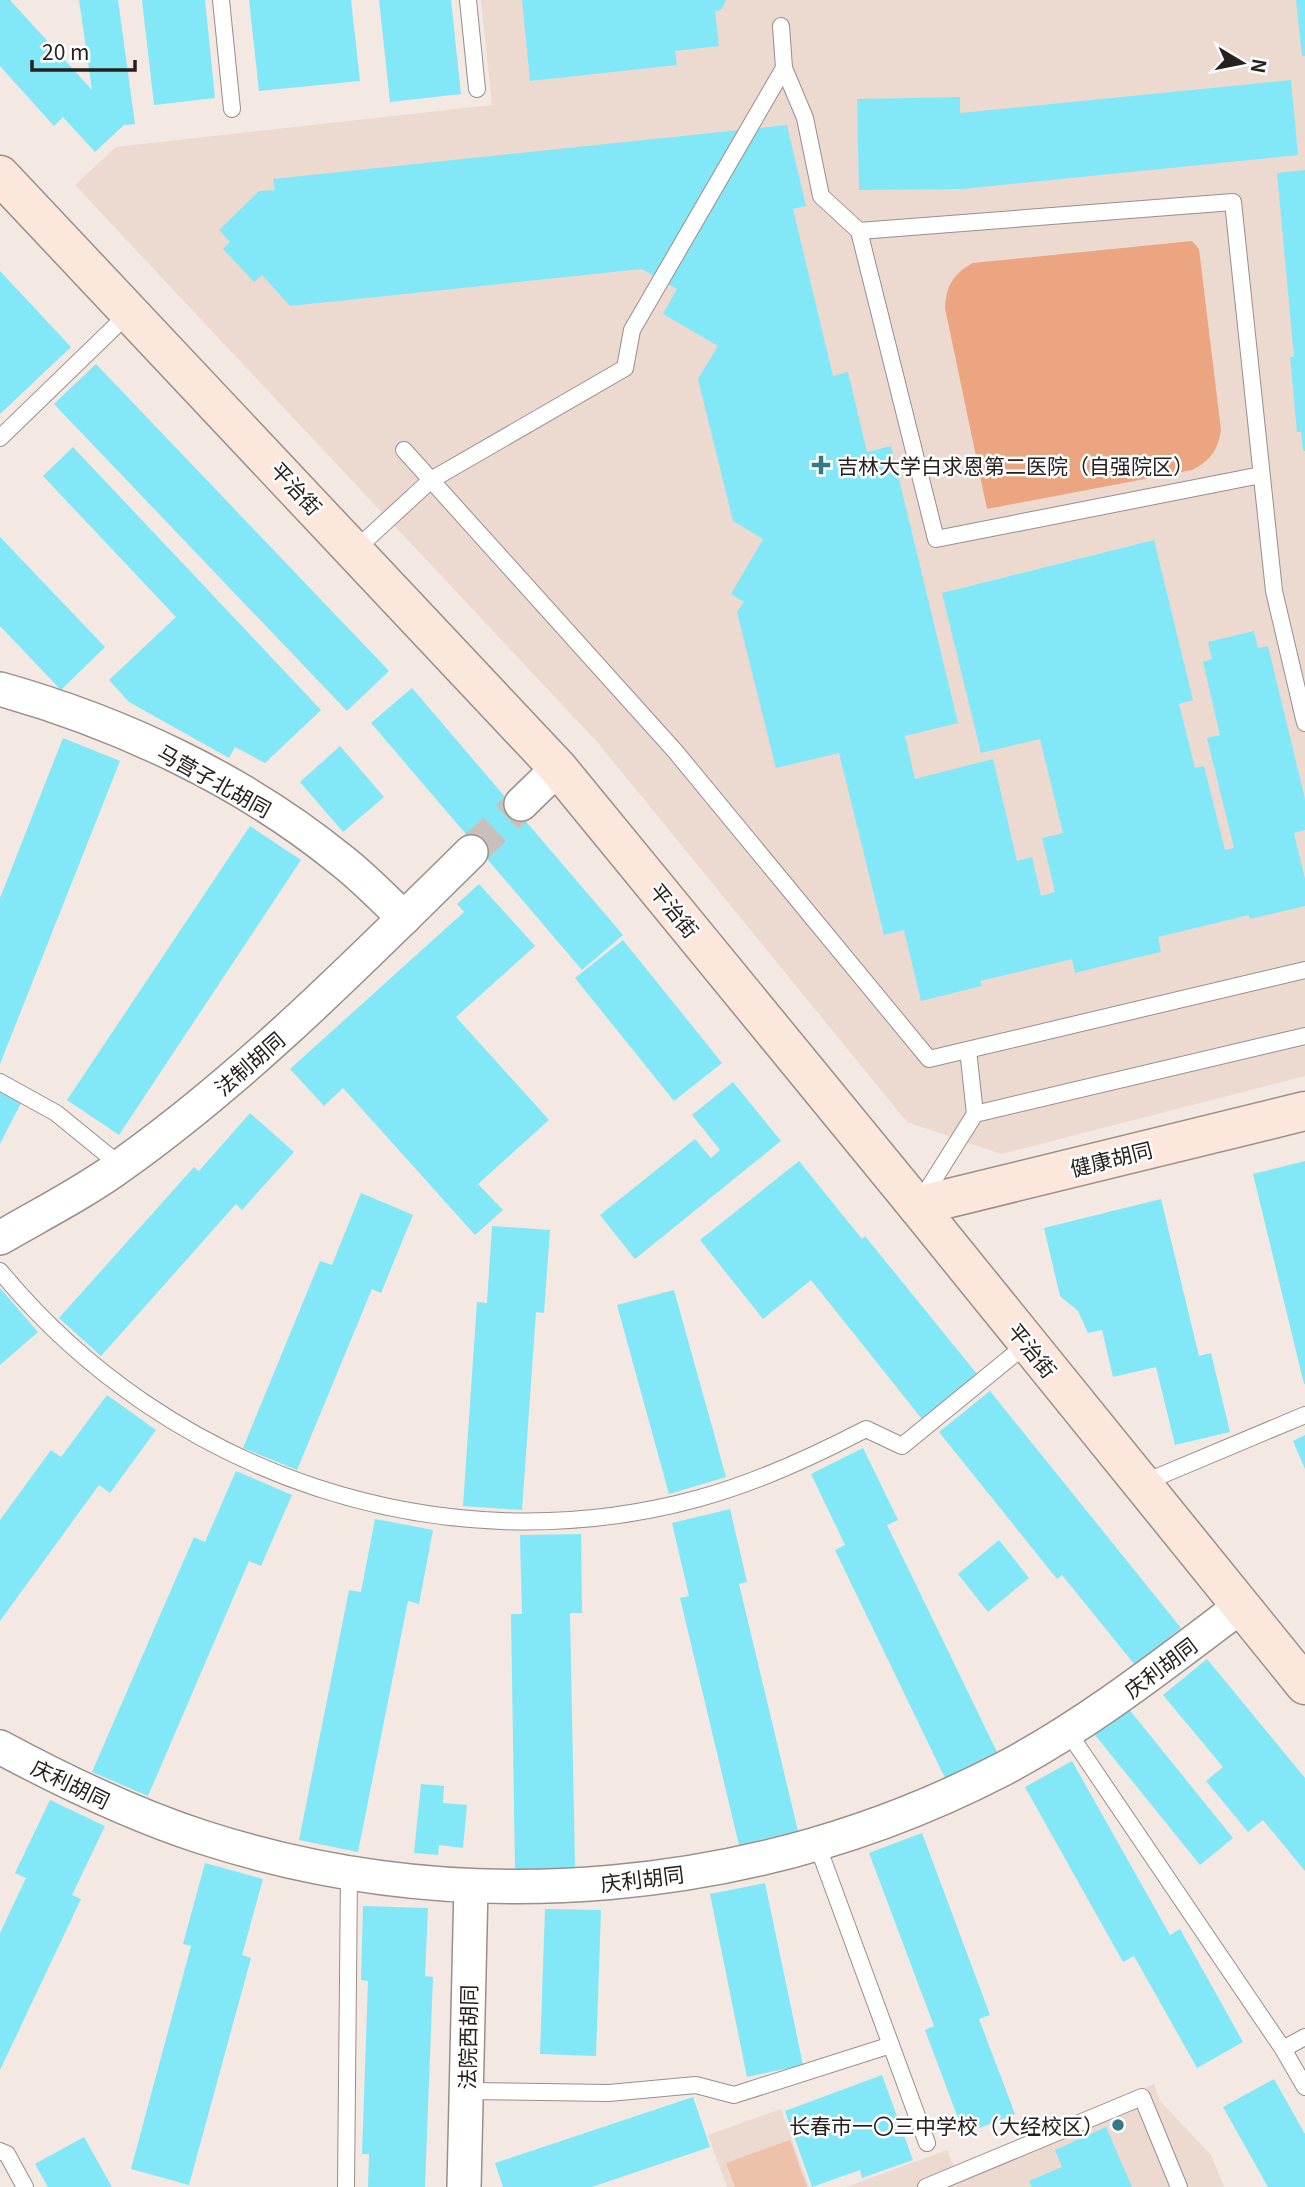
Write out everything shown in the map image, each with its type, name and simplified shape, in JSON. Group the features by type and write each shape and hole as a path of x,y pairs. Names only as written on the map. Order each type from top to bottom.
{"street":[{"name":"平治街","path":"0,175 558,768 1305,1685"},
{"name":"马营子北胡同","path":"0,689 98,721 162,749 225,782 285,819 342,860 404,918"},
{"path":"521,804 558,768"},
{"name":"法制胡同","path":"0,1238 121,1166 231,1079 315,1005 471,852"},
{"name":"健康胡同","path":"917,1206 1305,1111"},
{"name":"庆利胡同","path":"0,1747 72,1785 130,1811 201,1837 275,1858 349,1873 471,1886 573,1886 647,1880 721,1868 817,1844 936,1801 1003,1769 1068,1731 1130,1689 1241,1606"},
{"name":"法院西胡同","path":"464,2187 471,1886"}],"lane":[{"path":"220,0 232,110"},
{"path":"468,0 477,89"},
{"path":"781,26 784,68 805,118 821,196 859,231 936,539 1261,475"},
{"path":"355,550 431,480 625,368 632,330 784,68"},
{"path":"859,231 1233,202 1274,591 1305,723"},
{"path":"0,438 130,312"},
{"path":"404,450 675,751 929,1059 1305,970"},
{"path":"975,1114 1305,1036"},
{"path":"917,1206 975,1114 968,1050"},
{"path":"0,1082 56,1113 121,1166"},
{"path":"0,1271 56,1333 98,1370 143,1404 191,1433 251,1463 332,1493 400,1510 460,1518 520,1521 581,1519 640,1511 699,1498 756,1480 812,1457 866,1429 902,1447 1028,1343"},
{"path":"1141,1483 1305,1415"},
{"path":"1068,1731 1283,2049 1305,2087"},
{"path":"817,1844 927,2143"},
{"path":"346,2187 349,1873"},
{"path":"1283,2049 1305,2037"},
{"path":"466,2091 610,2094 696,2085 734,2095 891,2045"},
{"path":"926,2187 1142,2098 1179,2187"},
{"path":"0,2151 6,2154 25,2187"}],"shaded area":[{"name":"吉林大学白求恩第二医院（自强院区）","path":"481,0 1305,0 1305,1076 1001,1154 907,1122 599,744 75,185 116,147 492,105"},
{"path":"1192,241 1199,249 1221,430 1212,454 1192,470 987,509 945,308 949,287 956,276 973,263"},
{"name":"长春市一〇三中学校（大经校区）","path":"1154,2084 1160,2101 1211,2155 1224,2187 846,2187 947,2150 954,2167"},
{"name":"长春市一〇三中学校（大经校区）","path":"781,2109 809,2187 727,2187 708,2135"},
{"path":"790,2140 807,2187 735,2187 726,2163"}],"building":[{"path":"0,0 10,0 92,90 79,0 118,0 135,124 124,125 95,152 63,117 54,126 0,66"},
{"path":"142,0 205,0 215,98 154,105"},
{"path":"249,0 351,0 360,81 259,91"},
{"path":"379,0 451,0 461,94 390,102"},
{"path":"522,0 726,0 722,9 715,12 719,46 675,51 677,65 530,81"},
{"path":"1296,0 1305,0 1305,56 1302,56"},
{"path":"1291,80 1298,155 962,189 859,190 857,99 960,97 960,113"},
{"path":"787,125 806,206 793,209 833,376 848,372 867,452 891,446 958,723 905,736 915,779 993,759 1017,861 1032,857 1041,896 1055,892 1042,838 1063,833 1040,739 981,753 942,593 1154,540 1193,700 1179,704 1195,768 1204,766 1225,850 1234,848 1207,738 1220,735 1203,662 1212,659 1208,642 1254,631 1258,648 1268,646 1305,799 1305,830 1294,833 1305,879 1305,906 1250,919 1249,915 1158,937 1161,952 1075,973 1072,959 980,981 982,986 921,1001 904,930 884,935 839,753 776,768 737,612 744,602 731,594 763,539 733,521 698,379 718,346 663,314 677,289 642,269 290,306 262,275 254,282 223,249 230,242 219,230 259,191 275,190 273,179"},
{"path":"1305,170 1303,451 1301,432 1297,432 1290,357 1294,357 1277,173"},
{"path":"0,271 71,347 0,414"},
{"path":"96,364 389,671 347,711 54,404"},
{"path":"73,447 321,710 265,763 235,747 229,758 129,702 109,680 176,617 43,476"},
{"path":"0,537 105,647 61,690 0,626"},
{"path":"412,688 623,935 582,970 371,723"},
{"path":"63,738 120,761 0,1064 0,898"},
{"path":"340,746 384,797 343,832 300,782"},
{"path":"250,826 301,860 119,1135 67,1100"},
{"path":"479,884 535,946 456,1017 549,1120 478,1184 503,1210 475,1235 343,1088 324,1106 290,1069 464,912 457,904"},
{"path":"623,940 722,1063 674,1101 575,978"},
{"path":"733,1082 781,1141 635,1259 600,1215 695,1139 711,1158 720,1150 692,1115"},
{"path":"0,1092 21,1103 0,1144"},
{"path":"250,1113 294,1152 242,1210 236,1204 101,1356 59,1318 194,1167 199,1171"},
{"path":"799,1161 862,1239 865,1236 977,1374 922,1419 811,1280 763,1319 700,1240"},
{"path":"1305,1161 1305,1384 1304,1384 1253,1174"},
{"path":"361,1193 413,1215 381,1293 372,1289 297,1470 243,1448 320,1261 332,1265"},
{"path":"1161,1199 1199,1356 1211,1353 1230,1432 1175,1445 1156,1367 1113,1377 1102,1330 1088,1333 1078,1311 1060,1296 1044,1228"},
{"path":"492,1226 550,1230 544,1313 536,1312 522,1510 463,1506 477,1302 487,1303"},
{"path":"0,1288 38,1332 0,1365"},
{"path":"674,1290 726,1477 669,1494 617,1305"},
{"path":"990,1391 1181,1628 1135,1665 1062,1575 1057,1579 939,1432"},
{"path":"107,1395 156,1430 110,1493 99,1485 0,1621 0,1520 51,1450 61,1457"},
{"path":"1305,1435 1305,1469 1293,1441"},
{"path":"863,1448 898,1520 887,1525 998,1754 946,1780 835,1550 845,1545 811,1474"},
{"path":"236,1471 292,1495 261,1566 249,1561 148,1796 92,1772 194,1537 205,1542"},
{"path":"730,1509 747,1582 739,1584 798,1831 739,1845 680,1598 689,1596 672,1523"},
{"path":"375,1519 433,1530 419,1604 408,1601 358,1852 299,1840 349,1590 361,1592"},
{"path":"581,1534 582,1613 570,1613 575,1868 515,1869 511,1614 522,1614 520,1535"},
{"path":"999,1540 1029,1578 988,1612 958,1574"},
{"path":"1207,1659 1305,1778 1305,1871 1263,1820 1248,1832 1206,1781 1223,1767 1163,1695"},
{"path":"1128,1708 1233,1838 1200,1865 1095,1735"},
{"path":"1072,1761 1170,1935 1180,1929 1243,2042 1197,2068 1134,1956 1123,1962 1025,1787"},
{"path":"421,1784 444,1786 443,1803 467,1805 463,1848 439,1845 438,1855 414,1853"},
{"path":"50,1800 105,1826 72,1895 81,1899 0,2070 0,1933 26,1878 15,1873"},
{"path":"922,1833 990,2015 979,2019 1015,2114 964,2134 925,2030 934,2026 869,1853"},
{"path":"205,1863 263,1879 242,1955 251,1958 189,2185 131,2169 191,1946 183,1944"},
{"path":"765,1883 803,2065 747,2077 710,1894"},
{"path":"363,1906 428,1908 425,1976 433,1977 425,2187 368,2187 369,2154 362,2154 368,1981 361,1980"},
{"path":"545,1909 601,1910 596,2056 540,2054"},
{"path":"882,2075 913,2160 862,2178 860,2170 812,2187 785,2111"},
{"path":"1274,2079 1305,2134 1305,2187 1268,2187 1223,2107"},
{"path":"693,2097 710,2147 592,2187 503,2187 495,2163"},
{"path":"1106,2127 1132,2187 1032,2187 1029,2181 1062,2167 1055,2150"},
{"path":"84,2137 112,2187 48,2187 35,2164"}],"tunnel":[{"path":"471,852 521,804"}],"place":[{"name":"吉林大学白求恩第二医院（自强院区）","path":"821,465"},
{"name":"长春市一〇三中学校（大经校区）","path":"1118,2125"}]}
